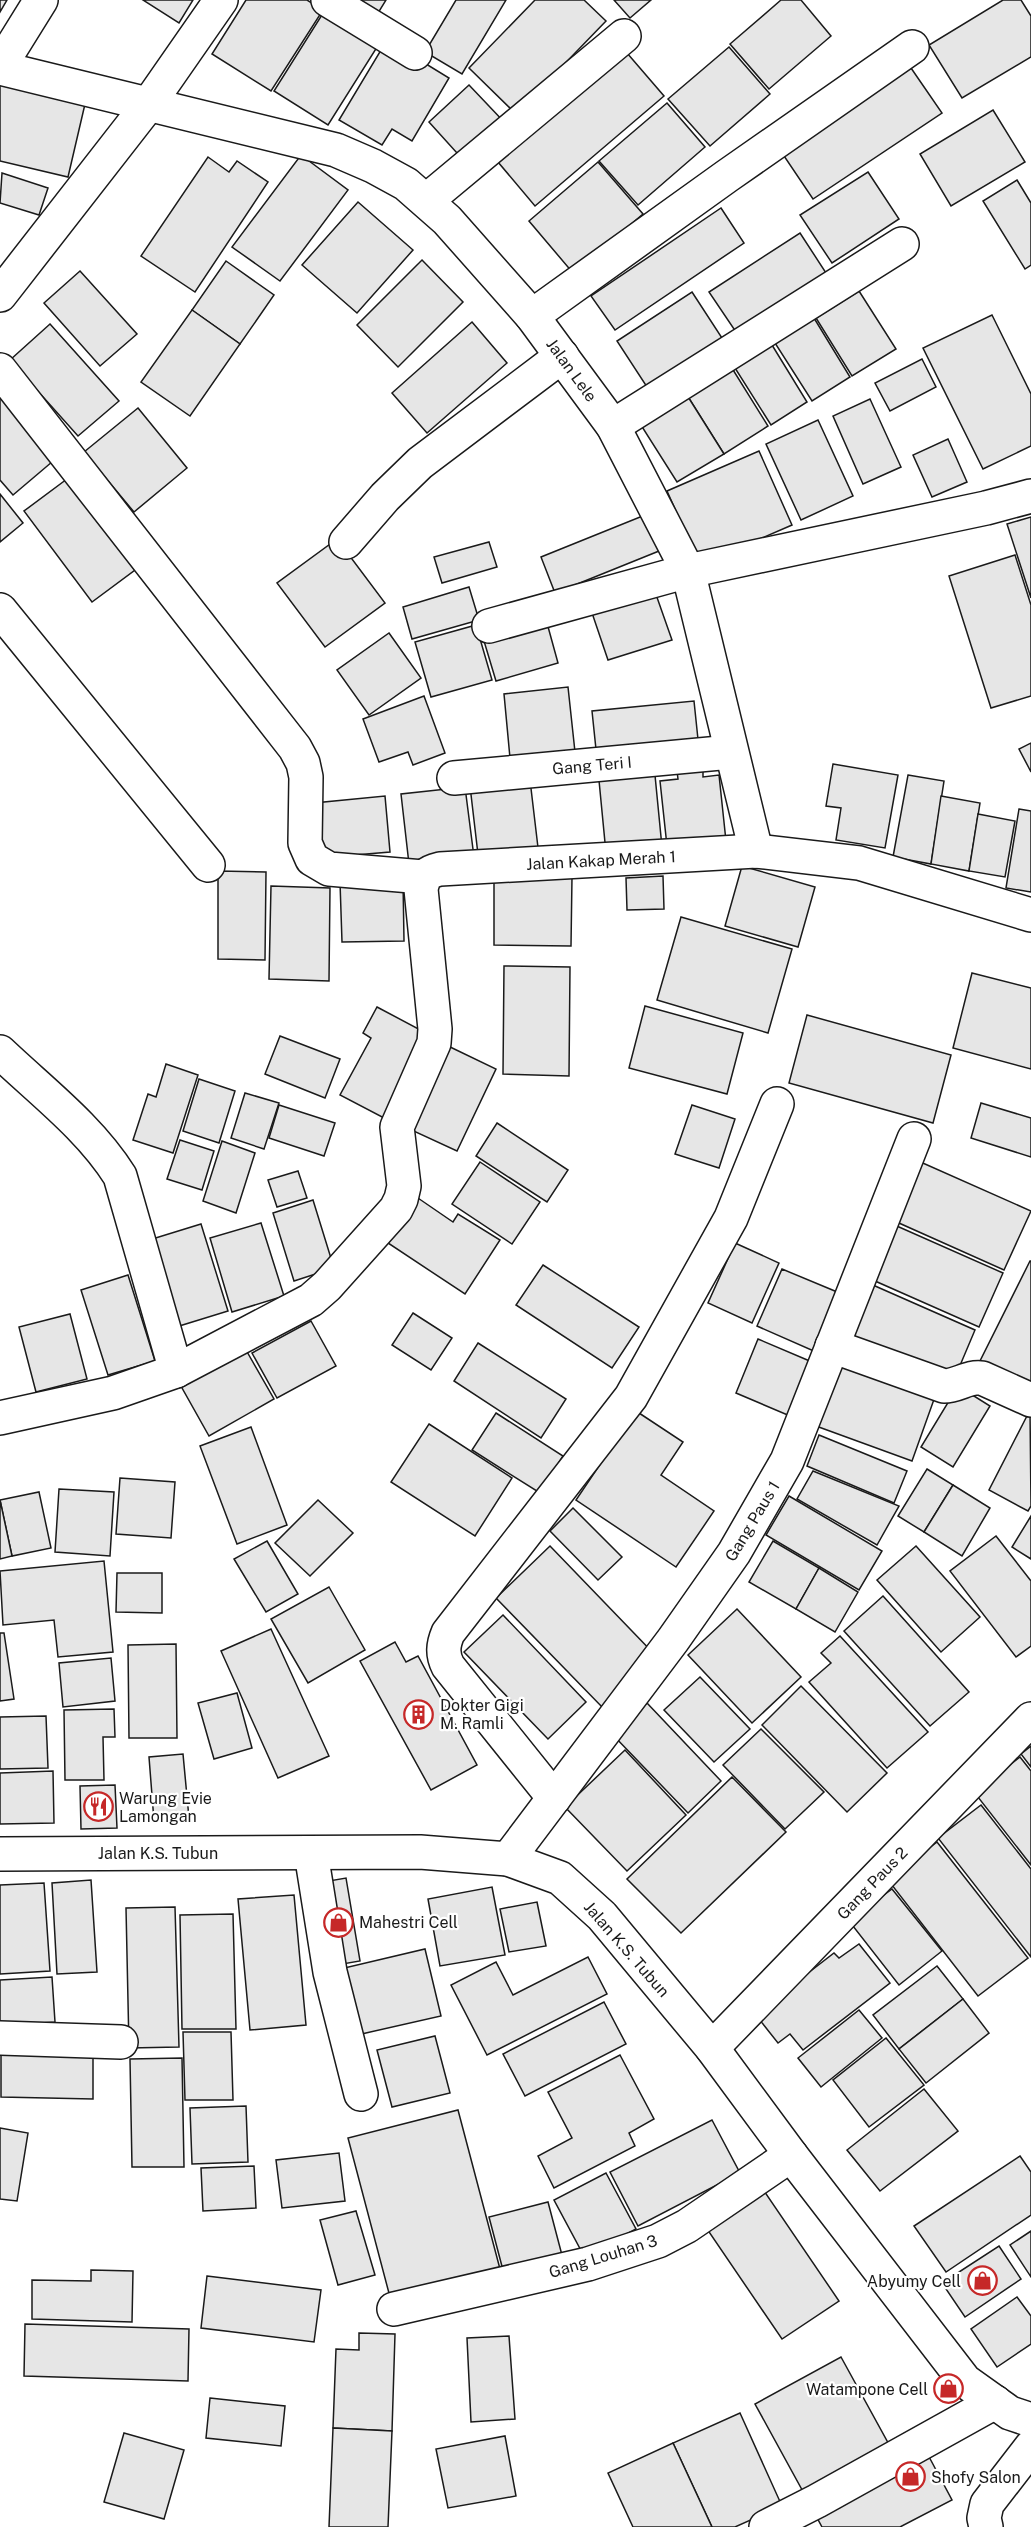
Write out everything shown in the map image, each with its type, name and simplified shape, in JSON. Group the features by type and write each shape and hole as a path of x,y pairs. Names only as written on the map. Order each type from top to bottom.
{"street":[{"path":"0,67 41,0"},
{"path":"0,295 148,105 220,0"},
{"path":"328,0 415,53"},
{"path":"426,201 624,36"},
{"path":"532,316 912,47"},
{"name":"Jalan Lele","path":"0,67 336,150 406,184 447,220 532,316 613,426 688,571 756,851"},
{"path":"613,426 902,244"},
{"path":"346,542 385,497 420,463 562,356"},
{"path":"0,370 295,748 303,763 306,777 305,843 312,859 329,868 423,877 421,889 435,1029 434,1043 397,1127 404,1186 401,1199 396,1209 344,1270 311,1300 176,1371 113,1393 0,1418"},
{"path":"489,626 688,571 987,508 1031,496"},
{"path":"0,610 208,865"},
{"name":"Gang Teri I","path":"454,778 731,752"},
{"name":"Jalan Kakap Merah 1","path":"423,877 428,872 441,869 756,851 859,863 1031,915"},
{"path":"0,1052 93,1140 109,1158 120,1176 176,1371"},
{"path":"554,1798 448,1666 443,1656 444,1644 448,1633 631,1396 731,1218 777,1104"},
{"name":"Gang Paus 1","path":"508,1859 673,1640 734,1553 787,1461 914,1139"},
{"path":"832,1346 944,1386 952,1386 974,1377 982,1378 1031,1400"},
{"name":"Gang Paus 2","path":"712,2048 1031,1719"},
{"name":"Jalan K.S. Tubun","path":"0,1854 420,1852 508,1859 560,1878 602,1916 712,2048 791,2156 965,2381 1010,2413 1031,2420"},
{"path":"311,1853 328,1962 361,2094"},
{"path":"0,2038 121,2042"},
{"name":"Gang Louhan 3","path":"394,2309 588,2264 658,2241 687,2226 791,2156"},
{"path":"766,2527 995,2402"},
{"path":"986,2527 984,2518 987,2504 1031,2447"}],"building":[{"path":"0,0 7,0 0,12"},
{"path":"143,0 193,0 179,23"},
{"path":"246,0 307,0 323,10 271,91 212,54"},
{"path":"345,0 386,0 375,18"},
{"path":"456,0 506,0 462,74 425,52"},
{"path":"535,0 584,0 606,21 516,114 469,68"},
{"path":"614,0 651,0 630,18"},
{"path":"781,0 801,0 831,36 769,89 730,44"},
{"path":"1003,0 1021,0 1031,16 1031,57 962,98 929,45"},
{"path":"325,10 379,44 328,125 274,91"},
{"path":"387,40 449,78 412,141 392,129 382,145 339,120"},
{"path":"729,47 770,94 710,146 668,99"},
{"path":"627,53 664,96 535,206 498,162"},
{"path":"911,68 942,113 813,199 782,153"},
{"path":"0,84 85,104 68,177 0,161"},
{"path":"469,85 506,124 466,163 429,122"},
{"path":"667,103 705,147 638,205 599,161"},
{"path":"993,110 1025,162 951,206 920,154"},
{"path":"301,155 348,190 280,281 232,247"},
{"path":"208,157 229,172 237,161 268,182 195,292 141,256"},
{"path":"598,162 643,214 573,273 529,221"},
{"path":"868,172 899,219 832,263 800,215"},
{"path":"2,173 48,188 39,215 0,203"},
{"path":"1017,180 1031,203 1031,265 1025,269 983,201"},
{"path":"358,202 413,250 357,313 302,265"},
{"path":"721,208 744,243 615,330 591,296"},
{"path":"800,233 828,276 738,335 709,292"},
{"path":"422,260 463,302 398,367 357,325"},
{"path":"226,261 274,295 240,344 192,310"},
{"path":"80,271 137,334 100,366 44,303"},
{"path":"859,291 896,349 852,376 816,318"},
{"path":"692,292 722,338 647,387 617,341"},
{"path":"192,310 240,344 190,416 141,382"},
{"path":"992,315 1031,394 1031,446 983,469 923,348"},
{"path":"814,318 850,377 812,401 775,343"},
{"path":"472,322 507,363 427,433 392,393"},
{"path":"50,324 119,401 78,436 10,360"},
{"path":"772,345 807,402 771,425 735,368"},
{"path":"922,359 936,387 890,411 875,383"},
{"path":"730,365 768,426 724,454 685,392"},
{"path":"0,389 59,456 13,495 0,480"},
{"path":"685,392 724,454 677,482 639,422"},
{"path":"870,399 901,467 863,484 833,416"},
{"path":"138,408 187,468 134,512 84,452"},
{"path":"818,420 853,496 801,520 766,444"},
{"path":"948,439 967,482 932,497 913,455"},
{"path":"759,451 792,525 700,565 667,491"},
{"path":"67,479 135,570 92,602 24,511"},
{"path":"0,494 23,523 0,542"},
{"path":"650,513 664,549 555,593 541,557"},
{"path":"1031,517 1031,598 1007,524"},
{"path":"337,539 385,603 325,647 277,583"},
{"path":"489,542 497,567 442,583 434,557"},
{"path":"1015,555 1031,605 1031,696 991,708 949,576"},
{"path":"653,586 672,640 608,660 590,607"},
{"path":"469,587 479,620 412,639 403,607"},
{"path":"547,623 558,663 496,681 484,641"},
{"path":"476,625 492,680 431,697 415,642"},
{"path":"389,633 421,678 369,715 337,670"},
{"path":"568,687 575,752 510,758 504,694"},
{"path":"424,696 445,753 413,765 408,752 379,762 363,719"},
{"path":"694,701 699,749 597,759 592,711"},
{"path":"1031,743 1031,772 1019,749"},
{"path":"833,764 898,775 885,848 836,840 841,808 826,806"},
{"path":"654,765 662,847 606,853 598,770"},
{"path":"703,769 703,777 719,775 726,841 667,846 660,781 678,779 677,771"},
{"path":"908,775 944,781 931,864 893,857"},
{"path":"530,780 539,856 479,863 470,786"},
{"path":"465,787 474,857 409,864 401,794"},
{"path":"385,796 390,852 319,858 314,803"},
{"path":"941,796 980,803 969,871 931,864"},
{"path":"1019,809 1031,811 1031,892 1006,888"},
{"path":"978,814 1015,821 1005,877 969,871"},
{"path":"742,866 815,887 798,947 725,926"},
{"path":"218,871 266,872 265,960 218,959"},
{"path":"494,876 572,877 571,946 494,945"},
{"path":"663,876 664,909 627,910 626,878"},
{"path":"403,881 404,941 342,942 340,882"},
{"path":"271,886 330,888 329,981 269,979"},
{"path":"681,917 792,949 768,1033 657,1000"},
{"path":"504,966 570,967 569,1076 503,1074"},
{"path":"972,973 1031,988 1031,1069 953,1048"},
{"path":"645,1006 743,1033 727,1094 629,1068"},
{"path":"377,1007 428,1034 384,1118 340,1095 371,1038 363,1033"},
{"path":"807,1015 951,1055 933,1123 789,1083"},
{"path":"280,1036 340,1059 325,1098 265,1074"},
{"path":"446,1045 496,1069 457,1151 407,1128"},
{"path":"166,1064 198,1075 173,1153 133,1140 148,1094 156,1097"},
{"path":"199,1079 235,1091 219,1143 183,1131"},
{"path":"245,1093 279,1103 264,1149 231,1138"},
{"path":"981,1103 1031,1118 1031,1157 971,1138"},
{"path":"279,1105 335,1123 324,1156 269,1138"},
{"path":"692,1105 735,1119 719,1168 675,1154"},
{"path":"497,1123 568,1170 547,1202 476,1156"},
{"path":"180,1140 214,1151 202,1190 167,1179"},
{"path":"222,1141 255,1153 236,1213 203,1201"},
{"path":"916,1160 1031,1211 1004,1270 890,1219"},
{"path":"480,1162 540,1202 512,1244 452,1204"},
{"path":"298,1171 307,1198 277,1207 268,1180"},
{"path":"415,1196 453,1222 458,1214 500,1240 465,1294 385,1241"},
{"path":"313,1200 334,1268 294,1281 273,1213"},
{"path":"261,1223 284,1296 232,1312 210,1238"},
{"path":"890,1223 1003,1273 979,1327 866,1277"},
{"path":"201,1224 228,1311 176,1327 149,1240"},
{"path":"735,1243 779,1263 752,1323 708,1303"},
{"path":"1031,1261 1031,1388 979,1363"},
{"path":"543,1265 639,1327 612,1368 516,1305"},
{"path":"782,1269 842,1294 816,1352 757,1326"},
{"path":"128,1275 155,1361 108,1375 81,1290"},
{"path":"866,1282 975,1330 953,1382 843,1333"},
{"path":"413,1313 452,1338 431,1370 392,1345"},
{"path":"70,1314 87,1379 36,1392 19,1327"},
{"path":"311,1321 336,1366 277,1398 252,1353"},
{"path":"758,1339 812,1362 790,1416 736,1393"},
{"path":"242,1343 274,1399 209,1436 177,1379"},
{"path":"478,1343 566,1399 541,1438 454,1381"},
{"path":"842,1356 937,1391 912,1461 816,1426"},
{"path":"958,1386 990,1406 953,1467 921,1447"},
{"path":"1030,1410 1031,1506 1028,1511 989,1490"},
{"path":"636,1411 683,1442 661,1475 714,1511 676,1567 576,1500"},
{"path":"496,1413 563,1456 540,1493 472,1450"},
{"path":"429,1424 512,1478 475,1536 391,1482"},
{"path":"251,1427 287,1525 237,1544 200,1446"},
{"path":"819,1435 907,1471 894,1503 807,1466"},
{"path":"927,1469 953,1485 924,1532 898,1516"},
{"path":"813,1471 899,1506 877,1545 797,1499"},
{"path":"120,1478 175,1482 171,1538 116,1534"},
{"path":"953,1485 990,1508 962,1556 924,1532"},
{"path":"59,1489 114,1492 110,1556 55,1552"},
{"path":"39,1492 51,1548 12,1556 0,1500"},
{"path":"789,1496 882,1551 859,1590 766,1535"},
{"path":"0,1500 12,1556 0,1559"},
{"path":"318,1500 353,1533 310,1576 275,1543"},
{"path":"573,1508 622,1557 598,1580 550,1531"},
{"path":"1031,1516 1031,1559 1012,1547"},
{"path":"996,1536 1031,1581 1031,1646 1016,1657 950,1571"},
{"path":"267,1541 298,1594 266,1612 234,1559"},
{"path":"773,1541 819,1568 796,1609 749,1582"},
{"path":"550,1546 657,1657 603,1708 496,1598"},
{"path":"916,1546 980,1617 941,1652 877,1580"},
{"path":"104,1561 113,1652 58,1657 54,1620 3,1625 0,1571"},
{"path":"819,1568 858,1592 835,1632 796,1609"},
{"path":"117,1573 162,1573 162,1613 116,1612"},
{"path":"329,1587 365,1650 308,1683 271,1619"},
{"path":"883,1596 969,1692 930,1726 844,1631"},
{"path":"737,1609 801,1677 752,1723 688,1655"},
{"path":"503,1615 586,1702 548,1739 464,1652"},
{"path":"271,1629 329,1756 278,1778 221,1651"},
{"path":"0,1633 4,1633 14,1699 0,1701"},
{"path":"840,1636 928,1732 887,1768 809,1682 831,1663 821,1653"},
{"name":"Dokter Gigi M. Ramli","path":"395,1642 406,1662 418,1656 477,1765 431,1790 360,1661"},
{"path":"176,1644 177,1738 129,1738 128,1645"},
{"path":"111,1658 115,1701 63,1707 59,1663"},
{"path":"700,1677 750,1729 714,1762 664,1710"},
{"path":"801,1686 887,1773 847,1812 762,1725"},
{"path":"237,1693 252,1748 214,1759 198,1703"},
{"path":"647,1703 721,1781 688,1813 613,1735"},
{"path":"114,1709 115,1737 103,1737 104,1780 65,1780 64,1710"},
{"path":"46,1716 48,1768 0,1769 0,1717"},
{"path":"761,1729 824,1792 785,1829 723,1765"},
{"path":"1031,1746 1031,1767 1021,1754"},
{"path":"625,1750 686,1815 627,1871 565,1807"},
{"path":"183,1754 189,1818 154,1821 149,1757"},
{"path":"1020,1757 1031,1771 1031,1865 974,1792"},
{"path":"53,1771 54,1823 0,1824 0,1773"},
{"path":"732,1777 786,1832 681,1933 627,1879"},
{"name":"Warung Evie Lamongan","path":"115,1785 117,1828 81,1829 80,1786"},
{"path":"981,1805 1031,1869 1031,1957 938,1838"},
{"path":"937,1842 1028,1958 978,1996 888,1880"},
{"name":"Mahestri Cell","path":"346,1878 360,1961 331,1966 317,1883"},
{"path":"91,1880 97,1972 57,1974 52,1883"},
{"path":"44,1883 50,1971 0,1974 0,1885"},
{"path":"492,1887 505,1955 440,1966 428,1899"},
{"path":"892,1889 942,1951 899,1985 849,1921"},
{"path":"294,1895 306,2025 250,2030 238,1899"},
{"path":"537,1902 546,1946 509,1952 500,1909"},
{"path":"175,1907 179,2047 129,2048 126,1908"},
{"path":"233,1914 236,2029 182,2029 180,1915"},
{"path":"859,1944 890,1983 803,2050 790,2034 778,2043 755,2014 834,1953 839,1958"},
{"path":"425,1949 441,2016 357,2035 340,1969"},
{"path":"588,1957 607,1994 487,2055 451,1985 496,1962 513,1995"},
{"path":"937,1966 963,1999 899,2049 873,2015"},
{"path":"52,1977 55,2022 0,2026 0,1980"},
{"path":"963,1999 989,2033 926,2083 899,2049"},
{"path":"604,2002 626,2044 525,2096 503,2054"},
{"path":"859,2010 882,2038 821,2087 798,2058"},
{"path":"183,2032 231,2032 233,2100 185,2100"},
{"path":"435,2036 450,2093 392,2107 377,2050"},
{"path":"886,2038 924,2085 869,2127 833,2080"},
{"path":"1,2049 93,2050 93,2099 1,2097"},
{"path":"620,2055 654,2119 629,2133 635,2146 554,2188 538,2156 572,2138 548,2092"},
{"path":"182,2058 184,2167 132,2167 130,2059"},
{"path":"924,2089 958,2131 880,2191 847,2150"},
{"path":"246,2106 248,2162 192,2164 190,2108"},
{"path":"458,2110 500,2269 390,2297 348,2138"},
{"path":"712,2120 740,2173 638,2226 610,2172"},
{"path":"0,2128 28,2133 17,2201 0,2199"},
{"path":"339,2153 345,2201 282,2208 276,2160"},
{"path":"1020,2156 1031,2172 1031,2215 946,2272 914,2226"},
{"path":"254,2166 256,2208 203,2211 201,2168"},
{"path":"606,2173 636,2229 584,2256 554,2200"},
{"path":"762,2188 839,2301 782,2339 705,2226"},
{"path":"548,2202 563,2259 504,2274 489,2217"},
{"path":"356,2211 375,2275 338,2285 320,2220"},
{"path":"1031,2231 1031,2277 1010,2245"},
{"name":"Abyumy Cell","path":"999,2246 1021,2279 965,2317 942,2283"},
{"path":"91,2270 133,2271 132,2322 32,2319 32,2280 91,2281"},
{"path":"207,2276 321,2290 314,2342 201,2328"},
{"path":"1017,2297 1031,2316 1031,2344 997,2367 971,2329"},
{"path":"25,2324 189,2329 188,2381 24,2376"},
{"path":"359,2333 395,2334 392,2431 333,2428 336,2349 359,2350"},
{"path":"509,2336 515,2419 471,2422 467,2338"},
{"path":"841,2357 892,2450 806,2497 755,2404"},
{"path":"210,2398 285,2406 281,2446 206,2438"},
{"path":"740,2413 782,2506 735,2527 712,2527 673,2443"},
{"path":"333,2428 392,2431 388,2527 329,2527"},
{"path":"124,2433 184,2450 164,2519 104,2502"},
{"path":"505,2436 516,2496 448,2508 436,2449"},
{"path":"673,2443 712,2527 633,2527 608,2473"},
{"name":"Shofy Salon","path":"927,2453 952,2500 900,2527 822,2527 814,2512"}],"place":[{"name":"Dokter Gigi M. Ramli","path":"419,1714"},
{"name":"Warung Evie Lamongan","path":"98,1807"},
{"name":"Mahestri Cell","path":"338,1922"},
{"name":"Abyumy Cell","path":"982,2281"},
{"name":"Watampone Cell","path":"949,2389"},
{"name":"Shofy Salon","path":"910,2477"}]}
